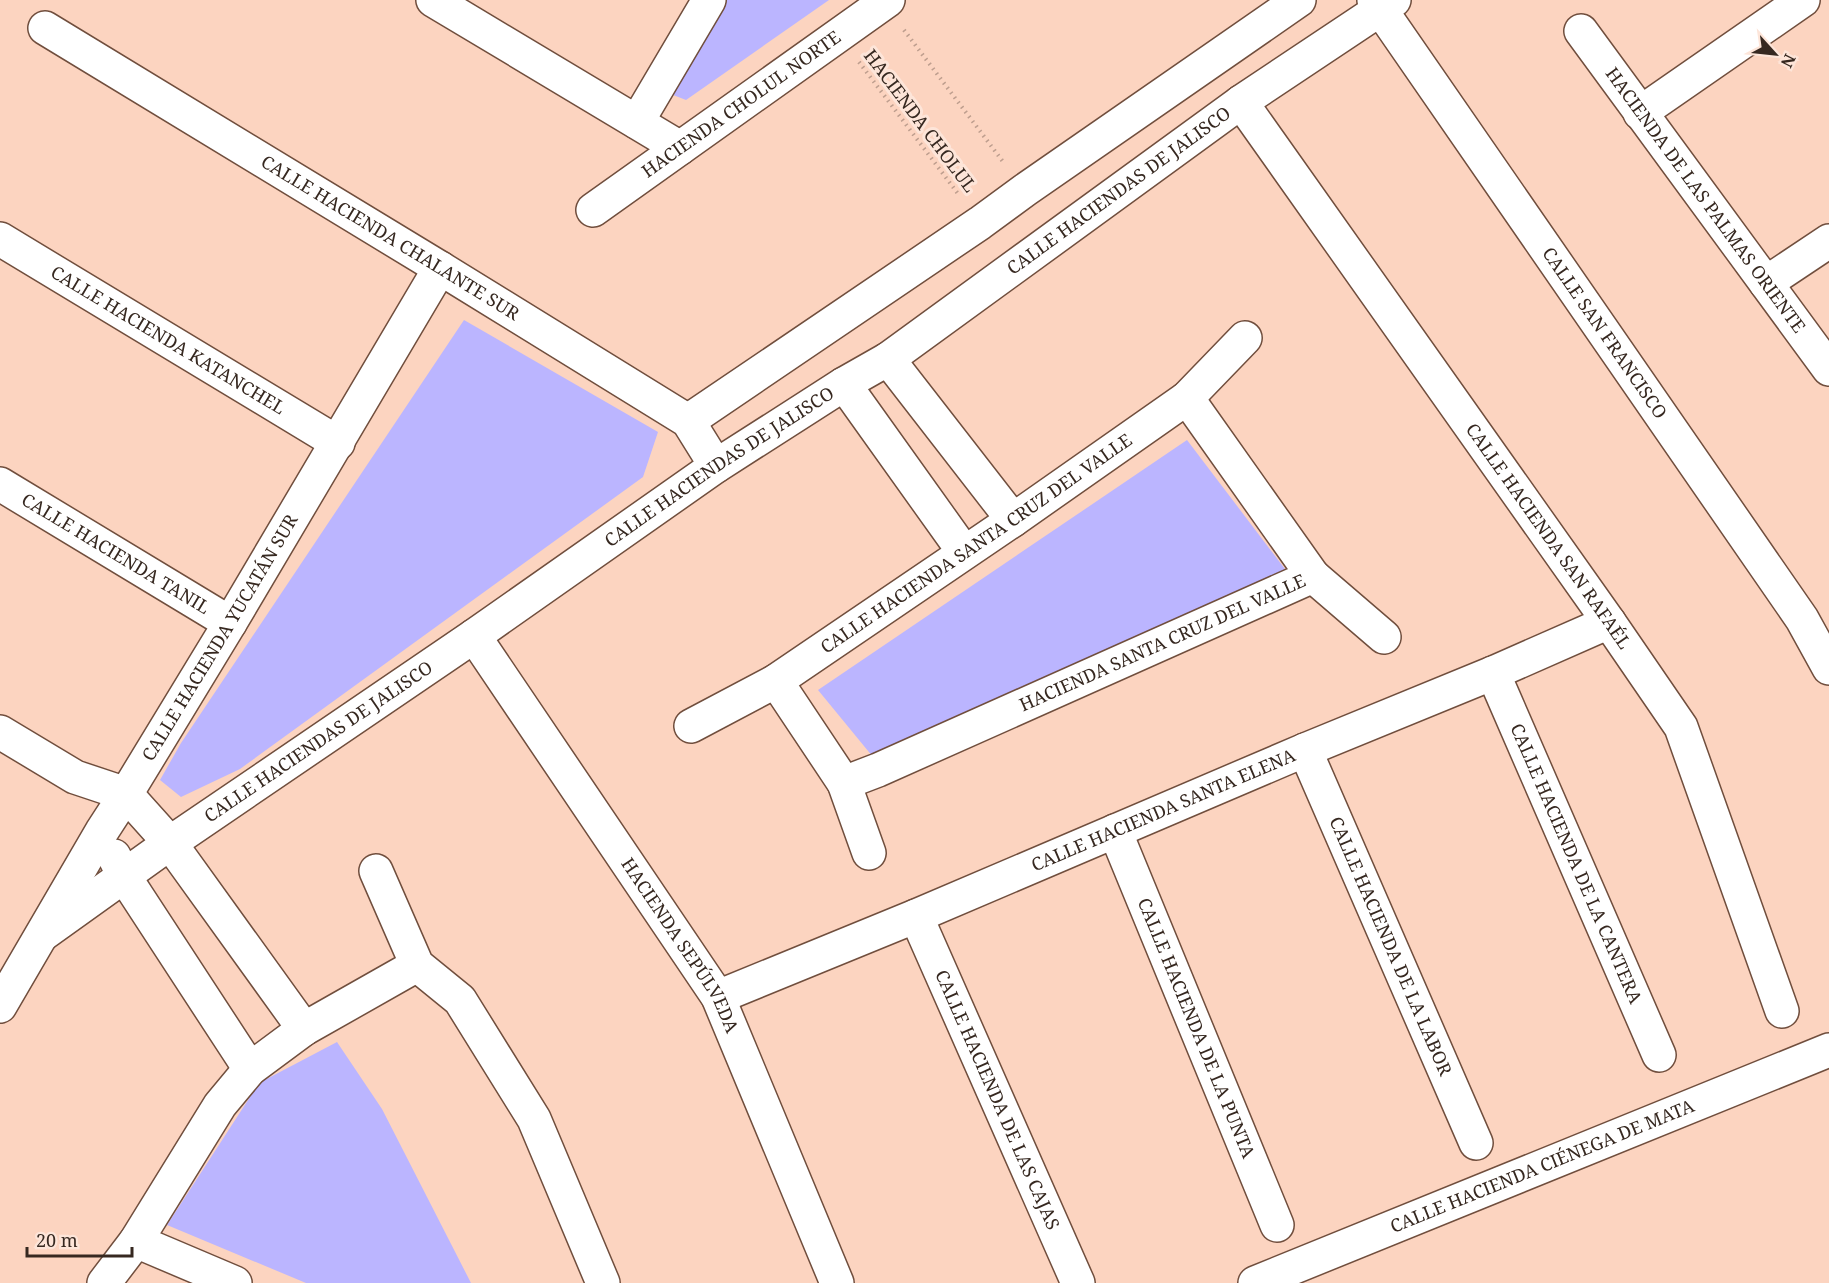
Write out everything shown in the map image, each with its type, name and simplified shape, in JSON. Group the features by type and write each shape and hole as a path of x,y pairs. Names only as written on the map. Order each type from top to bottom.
{"street":[{"path":"637,122 709,0"},
{"path":"688,421 980,223 1299,0"},
{"path":"1640,113 1803,0"},
{"name":"HACIENDA CHOLUL NORTE","path":"593,210 886,1"},
{"path":"441,2 680,148"},
{"name":"CALLE HACIENDAS DE JALISCO","path":"43,934 170,843 474,636 716,466 843,384 888,359 1241,102 1383,3"},
{"name":"CALLE SAN FRANCISCO","path":"1383,3 1802,619 1829,669"},
{"name":"CALLE HACIENDA CHALANTE SUR","path":"45,28 688,421 716,466"},
{"name":"HACIENDA DE LAS PALMAS ORIENTE","path":"1581,31 1829,369"},
{"name":"CALLE HACIENDA SAN RAFAÉL","path":"1241,102 1681,727 1782,1011"},
{"name":"CALLE HACIENDA KATANCHEL","path":"0,239 338,443"},
{"path":"1766,283 1829,241"},
{"name":"CALLE HACIENDA YUCATÁN SUR","path":"4,992 43,934 102,831 230,623 440,268"},
{"name":"CALLE HACIENDA SANTA CRUZ DEL VALLE","path":"691,726 776,681 1188,398 1245,338"},
{"path":"888,359 1013,520"},
{"path":"843,384 964,552"},
{"name":"HACIENDA SANTA CRUZ DEL VALLE","path":"844,783 878,770 1313,576 1188,398"},
{"name":"CALLE HACIENDA TANIL","path":"0,484 230,623"},
{"path":"1313,576 1384,637"},
{"name":"CALLE HACIENDA SANTA ELENA","path":"718,997 916,916 1609,622"},
{"name":"HACIENDA SEPÚLVEDA","path":"474,636 718,997 837,1283"},
{"name":"CALLE HACIENDA DE LA CANTERA","path":"1493,673 1659,1055"},
{"path":"776,681 844,783 869,853"},
{"path":"0,732 75,777 126,794 170,843 304,1029"},
{"name":"CALLE HACIENDA DE LA LABOR","path":"1305,750 1476,1143"},
{"path":"75,777 124,876 250,1069"},
{"name":"CALLE HACIENDA DE LA PUNTA","path":"1116,831 1277,1225"},
{"path":"376,871 417,965 460,1000 534,1119 603,1283"},
{"name":"CALLE HACIENDA DE LAS CAJAS","path":"916,916 1078,1283"},
{"path":"104,1283 136,1241 220,1105 250,1069 304,1029 417,965"},
{"name":"CALLE HACIENDA CIÉNEGA DE MATA","path":"1255,1283 1829,1050"},
{"path":"136,1241 236,1283"}],"path":[{"path":"886,1 1025,190"},
{"name":"HACIENDA CHOLUL","path":"839,34 980,223"}],"shaded area":[{"path":"724,0 829,0 686,100 668,93"},
{"path":"464,320 658,432 643,477 240,769 181,797 160,780 181,743"},
{"path":"1187,440 1288,573 873,757 818,690"},
{"path":"337,1042 382,1109 471,1283 306,1283 167,1225 259,1083"}]}
